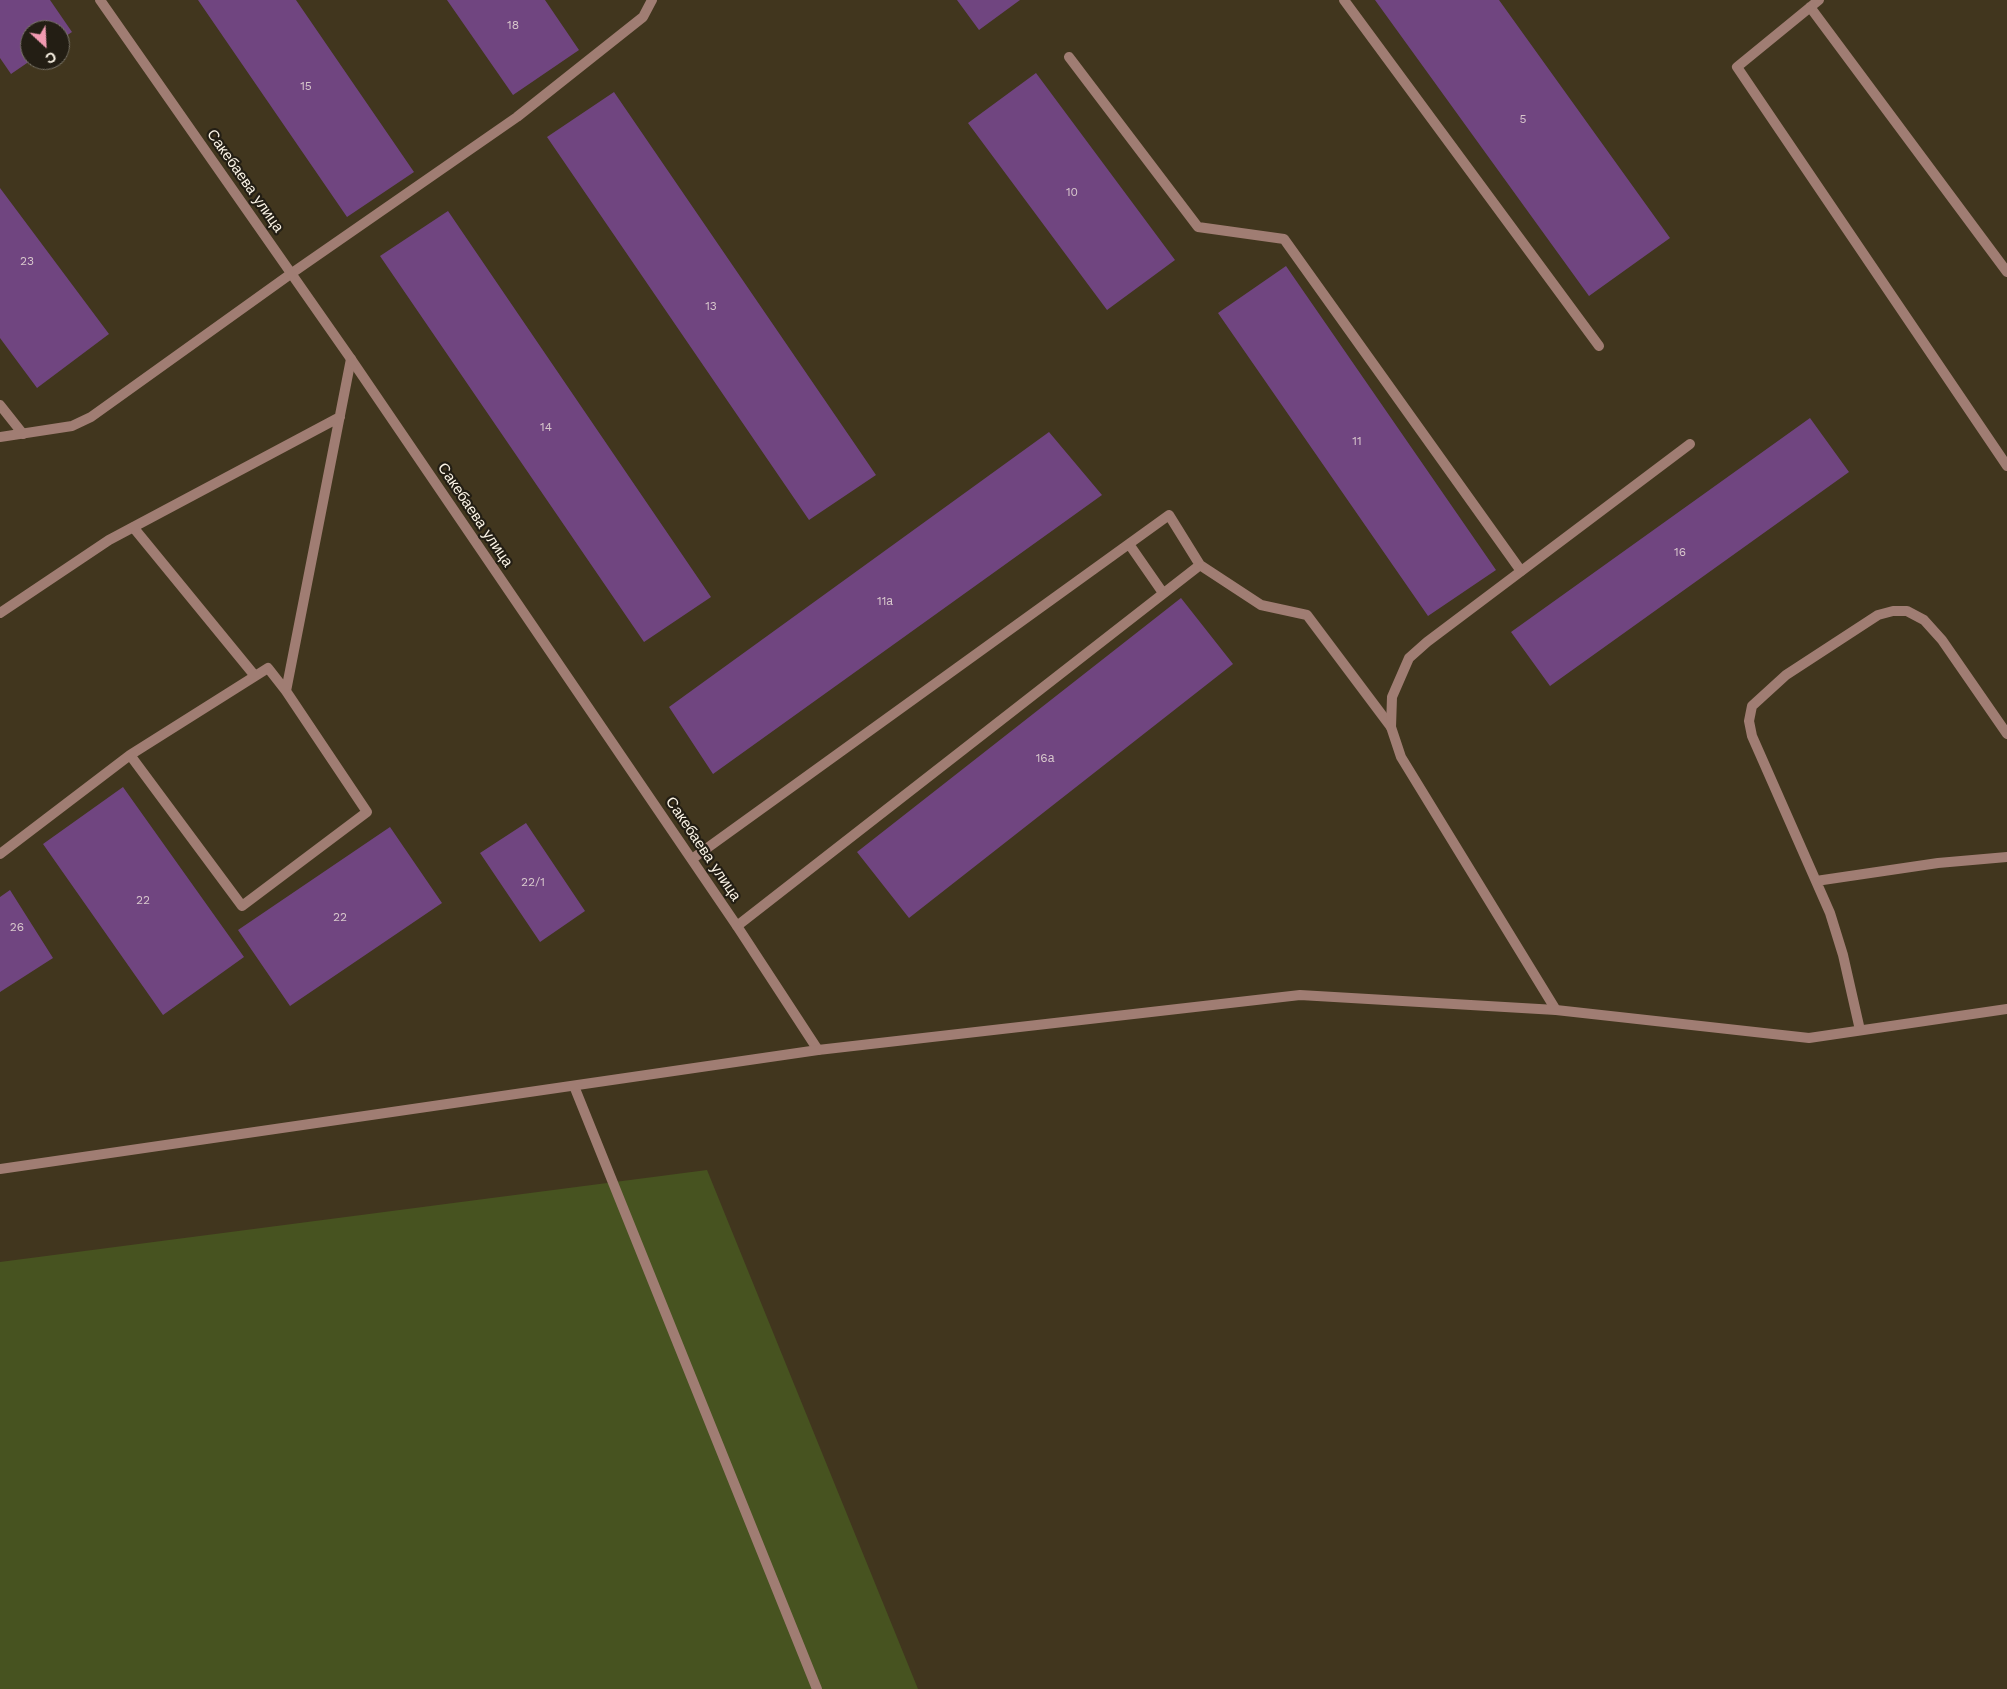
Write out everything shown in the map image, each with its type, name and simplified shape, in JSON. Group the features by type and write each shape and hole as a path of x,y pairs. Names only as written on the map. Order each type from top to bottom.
{"street":[{"name":"Сакебаева улица","path":"100,0 292,273 692,859 818,1050"},
{"path":"0,437 72,426 91,417 292,273 517,117 643,17 652,0"},
{"path":"1344,0 1599,346"},
{"path":"1819,0 1736,67 2007,466"},
{"path":"1810,8 2007,272"},
{"path":"1069,57 1198,227 1284,238 1521,571"},
{"path":"286,691 351,360"},
{"path":"0,405 23,434"},
{"path":"0,613 109,540 340,417"},
{"path":"1391,727 1392,697 1409,658 1690,444"},
{"path":"692,859 1169,515 1200,565 1261,605 1307,615 1391,727 1401,757 1556,1010"},
{"path":"133,527 254,676"},
{"path":"1129,544 1163,593"},
{"path":"737,926 1200,565"},
{"path":"1860,1030 1843,955 1830,914 1752,736 1749,721 1752,706 1786,675 1878,615 1893,611 1907,611 1924,620 1942,640 2007,734"},
{"path":"0,854 130,756 268,668 286,691 367,812 242,906 130,756"},
{"path":"1816,881 1938,863 2007,857"},
{"path":"0,1170 818,1050 1300,995 1556,1010 1809,1038 2007,1009"},
{"path":"574,1086 817,1689"}],"green space":[{"path":"707,1170 918,1689 0,1689 0,1262"}],"building":[{"path":"0,0 50,0 64,20 20,20 20,68 11,74 0,58"},
{"path":"198,0 296,0 414,172 347,217"},
{"path":"447,0 545,0 579,50 513,95"},
{"path":"957,0 1020,0 979,30"},
{"path":"1375,0 1499,0 1670,238 1589,296"},
{"path":"1036,73 1175,260 1107,310 968,123"},
{"path":"614,92 876,475 809,520 547,137"},
{"path":"0,188 109,334 37,388 0,338"},
{"path":"448,211 711,597 644,642 380,256"},
{"path":"1286,266 1496,570 1428,616 1218,313"},
{"path":"1810,418 1849,472 1550,686 1511,632"},
{"path":"1049,432 1102,495 713,774 669,707"},
{"path":"1181,598 1233,664 909,918 857,852"},
{"path":"123,787 244,957 163,1015 43,844"},
{"path":"526,823 585,911 540,942 480,853"},
{"path":"390,827 442,903 290,1006 238,930"},
{"path":"10,890 53,958 0,992 0,897"}]}
